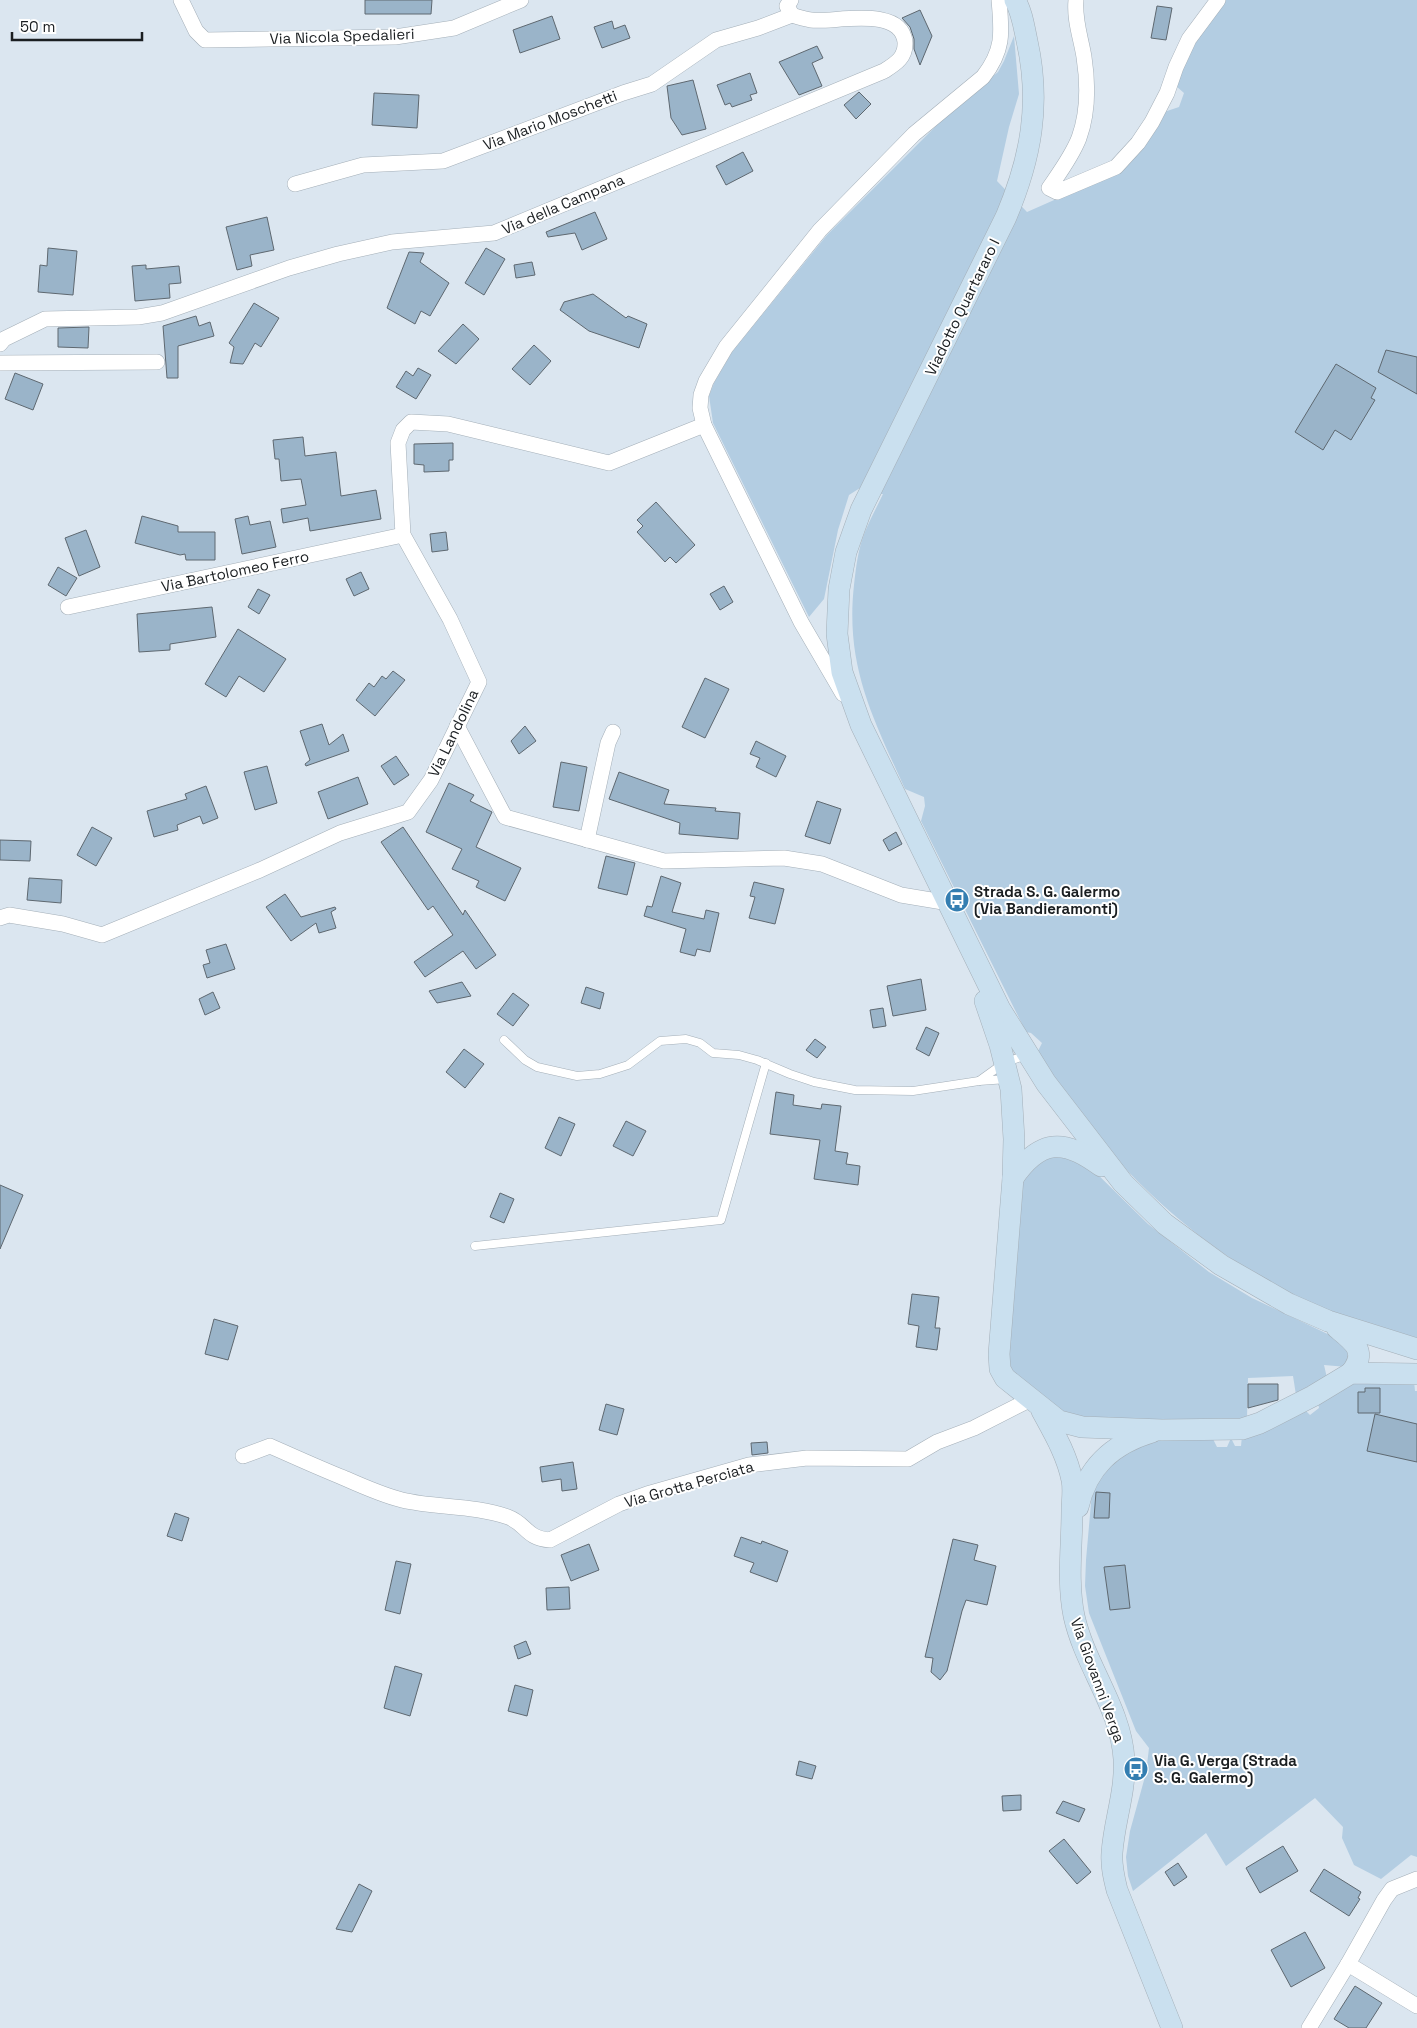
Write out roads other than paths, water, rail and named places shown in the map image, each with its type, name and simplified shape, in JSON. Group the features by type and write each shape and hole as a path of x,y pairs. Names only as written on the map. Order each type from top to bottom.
{"main road":[{"name":"Viadotto Quartararo I","path":"951,909 861,725 842,672 837,634 840,589 846,552 858,518 1006,217 1020,184 1028,157 1035,93 1032,62 1016,0"},
{"path":"951,909 1000,1009 1046,1083 1122,1183"},
{"path":"951,909 1000,1045 1011,1089 1014,1139 1013,1178 999,1354 1000,1370 1005,1378 1059,1421 1067,1425 1162,1430 1242,1429 1260,1423 1313,1396 1351,1373 1357,1366 1360,1355 1357,1346 1328,1321"},
{"path":"1013,1178 1022,1165 1040,1150 1051,1146 1064,1146 1077,1150 1122,1183 1165,1224 1221,1265 1289,1304 1328,1321 1417,1349"},
{"path":"1351,1373 1417,1374"},
{"path":"1035,1402 1063,1452 1073,1481 1072,1530"},
{"path":"1072,1530 1081,1493 1100,1462 1113,1449 1138,1436 1162,1430"},
{"name":"Via Giovanni Verga","path":"1072,1530 1069,1567 1074,1618 1083,1644 1116,1720 1122,1740 1124,1780 1113,1838 1111,1855 1113,1873 1117,1890 1172,2028"}],"street":[{"name":"Via Nicola Spedalieri","path":"181,0 196,31 204,40 395,37 454,28 515,1"},
{"path":"791,0 787,6 792,15"},
{"path":"861,725 801,622 704,424 700,408 701,395 706,381 726,347 820,230 914,134 982,77 991,66 999,51 1002,36 1000,0"},
{"path":"1076,0 1075,12 1087,75 1086,108 1079,138 1068,160 1049,188 1057,192 1116,167 1138,143 1152,122 1167,93 1176,67 1190,39 1218,0"},
{"name":"Via Mario Moschetti","path":"295,184 363,165 443,161 622,93 652,84 716,40 758,28 792,15"},
{"name":"Via della Campana","path":"0,344 4,339 45,319 138,316 162,313 289,268 338,254 392,242 494,233 884,71 898,62 904,50 905,40 900,32 893,24 883,20 812,20 792,15"},
{"path":"0,363 157,362"},
{"name":"Via Landolina","path":"0,918 9,915 63,924 102,935 260,870 340,833 408,812 431,780 479,682 450,619 403,536 398,443 403,430 412,422 448,424 609,463 704,424"},
{"name":"Via Bartolomeo Ferro","path":"68,607 403,536"},
{"path":"457,726 504,817 664,861 784,858 822,864 901,895 951,909"},
{"path":"587,840 608,743 614,732"},
{"name":"Via Grotta Perciata","path":"243,1456 270,1446 363,1486 401,1500 471,1509 509,1518 518,1523 531,1536 550,1540 620,1504 647,1494 749,1465 807,1458 908,1460 937,1442 1035,1402"},
{"path":"1309,2028 1384,1900 1392,1889 1417,1879"},
{"path":"1348,1964 1417,2006"}],"lane":[{"path":"504,1040 525,1060 537,1067 578,1076 600,1074 628,1065 660,1041 686,1038 700,1043 713,1053 739,1055 766,1063 806,1079 855,1090 913,1091 979,1081 1006,1071 1028,1054"},
{"path":"475,1246 721,1220 766,1063"},
{"path":"979,1081 1006,1071"}],"place":[{"name":"Strada S. G. Galermo (Via Bandieramonti)","path":"957,900"},
{"name":"Via G. Verga (Strada S. G. Galermo)","path":"1136,1769"}]}
